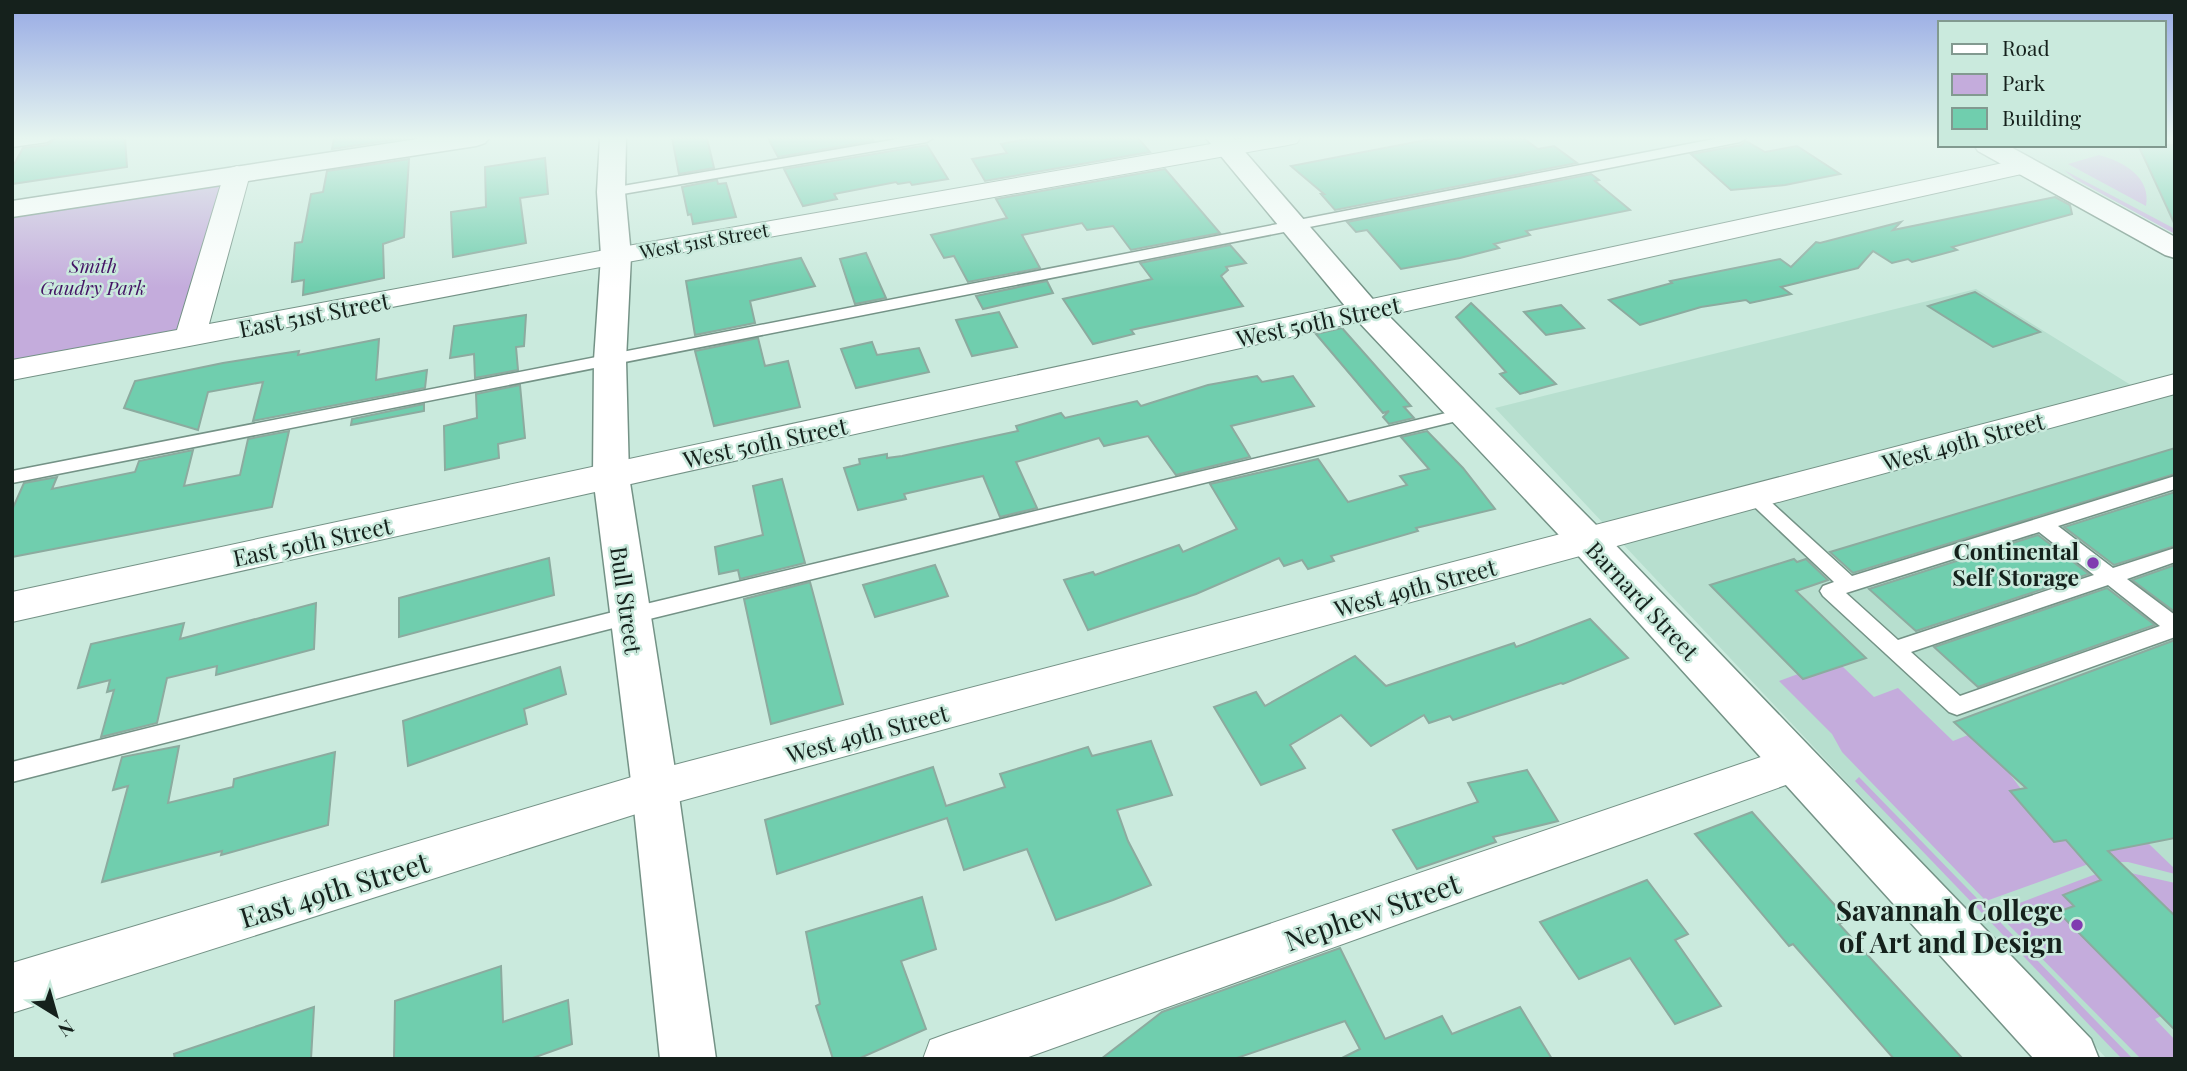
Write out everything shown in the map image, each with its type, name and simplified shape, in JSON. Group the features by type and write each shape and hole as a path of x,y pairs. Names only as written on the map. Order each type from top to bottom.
{"street":[{"path":"12,209 147,188"},
{"path":"190,337 233,188"},
{"name":"Bull Street","path":"611,188 616,256 610,360 611,476 655,789 688,1059"},
{"name":"West 51st Street","path":"616,256 985,188"},
{"name":"Barnard Street","path":"1262,188 1366,311 1588,541 2071,1059"},
{"name":"West 50th Street","path":"611,476 1926,188"},
{"path":"2065,188 2175,249"},
{"name":"East 51st Street","path":"12,370 616,256"},
{"name":"West 49th Street","path":"655,789 2175,384"},
{"name":"East 50th Street","path":"12,607 611,476"},
{"name":"Nephew Street","path":"949,1059 1796,764"},
{"name":"East 49th Street","path":"12,988 655,789"}],"lane":[{"path":"611,192 635,188"},
{"path":"12,478 1488,188"},
{"path":"12,772 629,616 1467,413"},
{"path":"2175,482 1830,591 1957,706 2175,628"},
{"path":"1752,497 1849,585"},
{"path":"2042,524 2175,628"},
{"path":"1895,649 2175,555"}],"shaded area":[{"path":"2090,188 2175,188 2175,234"},
{"path":"1976,289 2155,400 2175,394 2175,1059 2107,1059 1495,408"}],"green space":[{"name":"Smith Gaudry Park","path":"147,188 233,188 190,337 12,370 12,209"},
{"path":"2091,188 2098,188 2175,229 2175,234"},
{"path":"2113,188 2144,188 2146,206"},
{"path":"1842,666 1874,697 1898,688 1953,741 1968,735 2029,770 2009,773 2021,789 2010,791 2054,842 2066,840 2102,852 2148,843 2175,869 2175,874 2128,862 2094,862 1986,901 1842,752 1832,734 1779,681 1798,674 1803,679"},
{"path":"1859,777 2133,1059 2122,1059 1855,781"},
{"path":"2122,871 2175,883 2175,920 2064,895 2074,906 2059,913 2082,937 2087,936 2163,1015 2155,1019 2175,1040 2175,1059 2141,1059 1996,912 2096,874"}],"building":[{"path":"324,188 407,188 404,237 383,244 384,278 303,295 304,280 292,282 295,243 302,242 311,194 323,192"},
{"path":"486,188 547,188 548,194 520,198 526,243 453,257 451,212 486,207"},
{"path":"682,188 727,188 736,217 693,224 691,214 688,215"},
{"path":"794,188 865,188 834,194 837,199 803,206"},
{"path":"1058,188 1181,188 1220,233 1131,250 1113,226 1087,230 1082,223 1022,235 1040,268 968,282 954,256 944,258 931,235 1007,218 996,199"},
{"path":"1317,188 1448,188 1335,210 1321,194 1324,194"},
{"path":"1520,188 1603,188 1630,210 1526,231 1530,235 1494,244 1499,248 1401,269 1367,230 1356,232 1347,222"},
{"path":"2158,188 2175,188 2175,225"},
{"path":"2055,197 2070,205 2072,214 1952,247 1957,250 1912,262 1908,259 1892,263 1873,251 1858,268 1781,287 1791,294 1750,303 1746,300 1701,307 1640,325 1609,300 1672,283 1670,281 1780,259 1791,267 1816,242 1901,222 1893,230"},
{"path":"1230,245 1246,263 1226,267 1228,270 1221,276 1243,306 1131,330 1134,334 1093,344 1063,299 1152,279 1140,263"},
{"path":"866,253 886,298 855,304 840,259"},
{"path":"801,258 815,286 750,301 755,323 695,335 686,281"},
{"path":"1047,281 1053,293 983,309 976,296"},
{"path":"1975,292 2040,332 1993,347 1928,306"},
{"path":"1471,303 1556,384 1520,394 1500,374 1506,372 1456,317"},
{"path":"1561,305 1584,328 1546,335 1524,312"},
{"path":"999,312 1017,347 972,356 956,320"},
{"path":"526,315 524,346 516,347 518,370 475,378 474,354 450,358 454,326"},
{"path":"1342,328 1411,406 1404,407 1414,418 1389,424 1383,417 1389,411 1383,413 1316,334"},
{"path":"758,338 765,366 788,361 800,407 714,426 695,351"},
{"path":"379,339 376,380 427,370 425,388 253,421 263,382 208,392 198,430 124,408 135,381 223,363 299,351 298,355"},
{"path":"872,342 877,355 919,348 929,372 856,388 841,349"},
{"path":"1257,376 1262,382 1293,376 1314,406 1231,426 1250,457 1176,475 1148,436 1104,446 1099,438 1016,462 1037,508 1000,517 983,476 904,494 906,499 858,510 844,468 860,464 859,459 887,454 887,458 902,456 1018,431 1016,426 1061,413 1065,418 1137,401 1141,406 1208,385"},
{"path":"520,385 525,438 498,444 499,458 445,470 444,426 477,418 476,394"},
{"path":"424,404 424,411 351,425 352,419"},
{"path":"289,431 272,507 12,557 12,510 24,483 57,477 52,489 135,472 139,461 193,450 184,486 240,475 248,439"},
{"path":"1427,431 1463,468 1495,509 1416,528 1418,531 1331,556 1334,561 1308,569 1302,560 1284,566 1279,558 1196,594 1088,630 1064,580 1093,572 1095,575 1179,545 1183,552 1237,529 1210,484 1318,459 1348,502 1407,485 1400,476 1429,469 1401,437"},
{"path":"2175,448 2175,474 1853,573 1830,552"},
{"path":"782,479 805,563 740,579 738,570 719,574 715,547 763,535 753,486"},
{"path":"2175,492 2175,546 2114,565 2064,527"},
{"path":"2038,535 2089,574 1916,631 1869,589"},
{"path":"549,558 554,595 399,637 399,598"},
{"path":"1794,559 1797,562 1806,559 1828,580 1796,591 1866,658 1803,679 1710,585"},
{"path":"935,565 948,596 875,617 863,585"},
{"path":"2175,565 2175,612 2132,580"},
{"path":"810,582 843,704 771,724 744,599"},
{"path":"2107,588 2155,625 1978,687 1934,647"},
{"path":"316,603 314,649 216,675 217,666 167,678 157,723 101,737 114,690 107,692 110,680 78,688 91,644 184,623 180,639"},
{"path":"1590,619 1628,658 1563,684 1453,720 1450,716 1429,723 1424,715 1371,746 1341,715 1290,745 1305,768 1261,785 1214,707 1256,692 1265,706 1355,656 1386,686 1514,643 1516,647"},
{"path":"2175,640 2175,838 2108,851 2175,916 2175,1030 2058,912 2074,906 2063,895 2101,880 2066,840 2054,842 2010,791 2026,788 1954,722"},
{"path":"560,667 566,694 524,709 527,724 408,766 403,721"},
{"path":"1151,741 1172,795 1117,810 1128,841 1151,885 1113,900 1056,920 1027,849 964,870 947,818 777,874 765,820 933,767 946,806 1005,787 1000,774 1088,747 1092,756"},
{"path":"179,746 168,803 233,787 234,779 335,752 328,825 221,855 222,851 102,882 128,786 113,790 122,757"},
{"path":"1527,770 1558,821 1493,837 1496,842 1417,869 1393,830 1478,802 1468,783"},
{"path":"1752,812 1848,920 1839,924 1963,1059 1894,1059 1793,944 1789,946 1695,834"},
{"path":"1647,880 1688,934 1675,940 1721,1006 1675,1024 1630,958 1579,979 1540,922"},
{"path":"922,897 936,949 901,961 926,1029 858,1059 833,1059 816,1006 820,1004 806,932"},
{"path":"1340,948 1385,1039 1442,1016 1452,1034 1520,1007 1552,1059 1340,1059 1360,1049 1345,1021 1234,1059 1101,1059 1162,1012"},
{"path":"501,966 503,1022 568,1000 572,1044 530,1059 394,1059 395,1001"},
{"path":"314,1007 311,1059 175,1059 174,1054"}],"place":[{"name":"Continental Self Storage","path":"2093,563"},
{"name":"Savannah College of Art and Design","path":"2077,925"}]}
